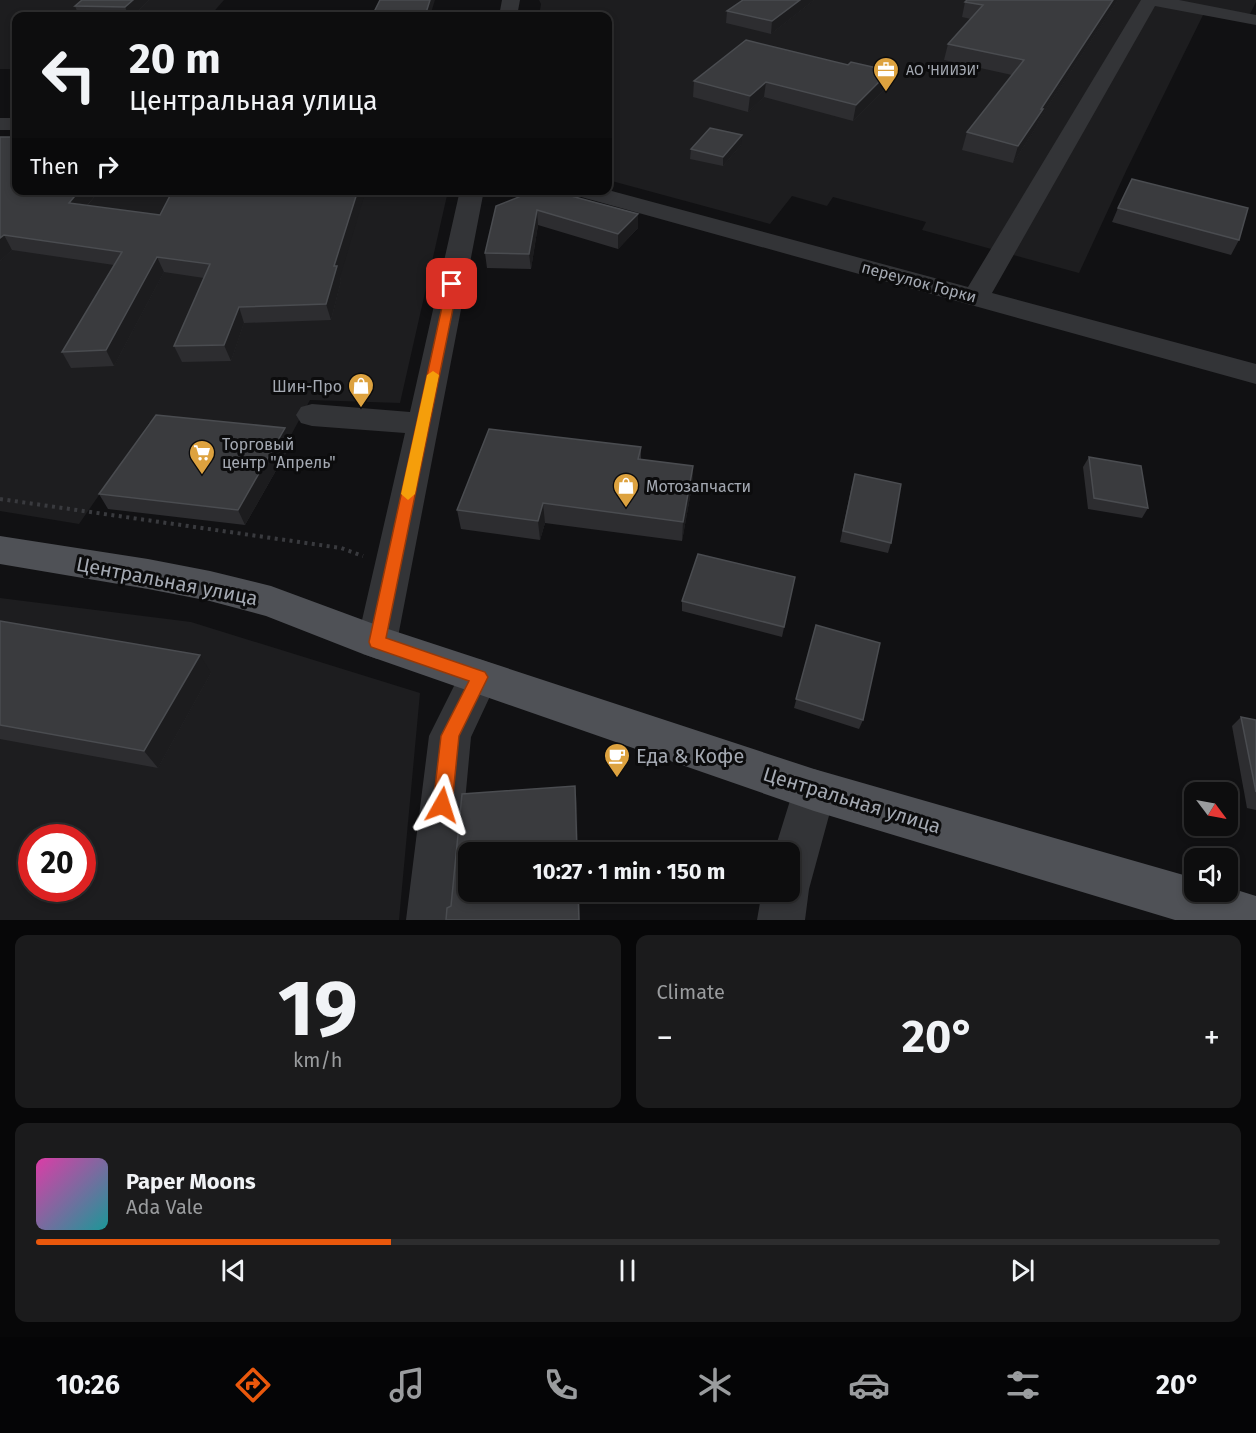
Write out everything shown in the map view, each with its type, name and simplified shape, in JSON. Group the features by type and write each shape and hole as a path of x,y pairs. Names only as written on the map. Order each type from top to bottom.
{"main road":[{"name":"Центральная улица","path":"0,550 210,586 271,602 377,642 814,790 1256,920"}],"street":[{"path":"975,298 1150,0 1256,20"},
{"path":"377,642 471,195"},
{"name":"переулок Горки","path":"600,195 1256,374"},
{"path":"312,416 423,424"},
{"path":"430,920 450,736 479,677"},
{"path":"800,842 814,790"},
{"path":"781,920 784,902"}],"path":[{"path":"0,499 341,548 370,558"}],"shaded area":[{"path":"0,0 224,0 214,12 12,12 12,69 0,69"},
{"name":"АО 'НИИЭИ'","path":"539,0 1256,0 1250,14 1207,7 1127,169 1079,273 922,230 926,222 833,197 827,206 792,196 770,224 612,181 612,12 540,12"},
{"path":"0,146 12,179 12,195 447,195 400,403 310,400 290,437 149,423 79,524 0,511"},
{"path":"0,598 191,622 420,693 399,920 0,920"}],"building":[{"path":"82,0 133,0 125,7 75,6"},
{"path":"380,0 430,0 426,12 374,12"},
{"path":"743,0 800,0 772,21 727,11"},
{"path":"967,0 1113,0 1018,146 967,132 1024,60 948,44 983,5 965,2"},
{"path":"746,40 848,65 851,62 890,71 856,105 766,82 750,96 694,81"},
{"path":"710,128 742,135 723,157 691,149"},
{"path":"0,137 12,137 12,195 76,195 69,203 160,215 170,195 356,195 334,266 337,266 326,304 239,307 224,345 174,346 210,264 157,257 106,350 62,352 122,252 4,235 0,238"},
{"path":"1132,179 1248,208 1239,240 1118,208"},
{"path":"520,195 568,195 638,214 618,234 537,210 529,254 485,253 496,206"},
{"name":"Торговый центр \"Апрель\"","path":"156,415 285,428 238,510 99,494"},
{"path":"489,429 641,447 638,459 693,466 683,522 543,503 538,521 457,510"},
{"path":"1089,457 1141,466 1148,508 1094,498"},
{"path":"855,474 901,484 891,543 843,531"},
{"path":"698,554 795,577 784,627 682,601"},
{"path":"0,621 200,655 144,751 0,725"},
{"path":"816,625 880,643 863,720 796,699"},
{"path":"1241,717 1256,720 1256,792"},
{"path":"575,786 577,842 458,842 458,902 578,902 579,920 446,920 447,908 451,906 462,794"}],"slow traffic":[{"path":"408,494 433,375"}],"place":[{"name":"АО 'НИИЭИ'","path":"886,93"},
{"name":"Шин-Про","path":"361,409"},
{"name":"Торговый центр \"Апрель\"","path":"202,476"},
{"name":"Мотозапчасти","path":"626,509"},
{"name":"Еда & Кофе","path":"617,779"}],"route":[{"path":"442,805 450,736 479,677 377,642 452,284"}]}
